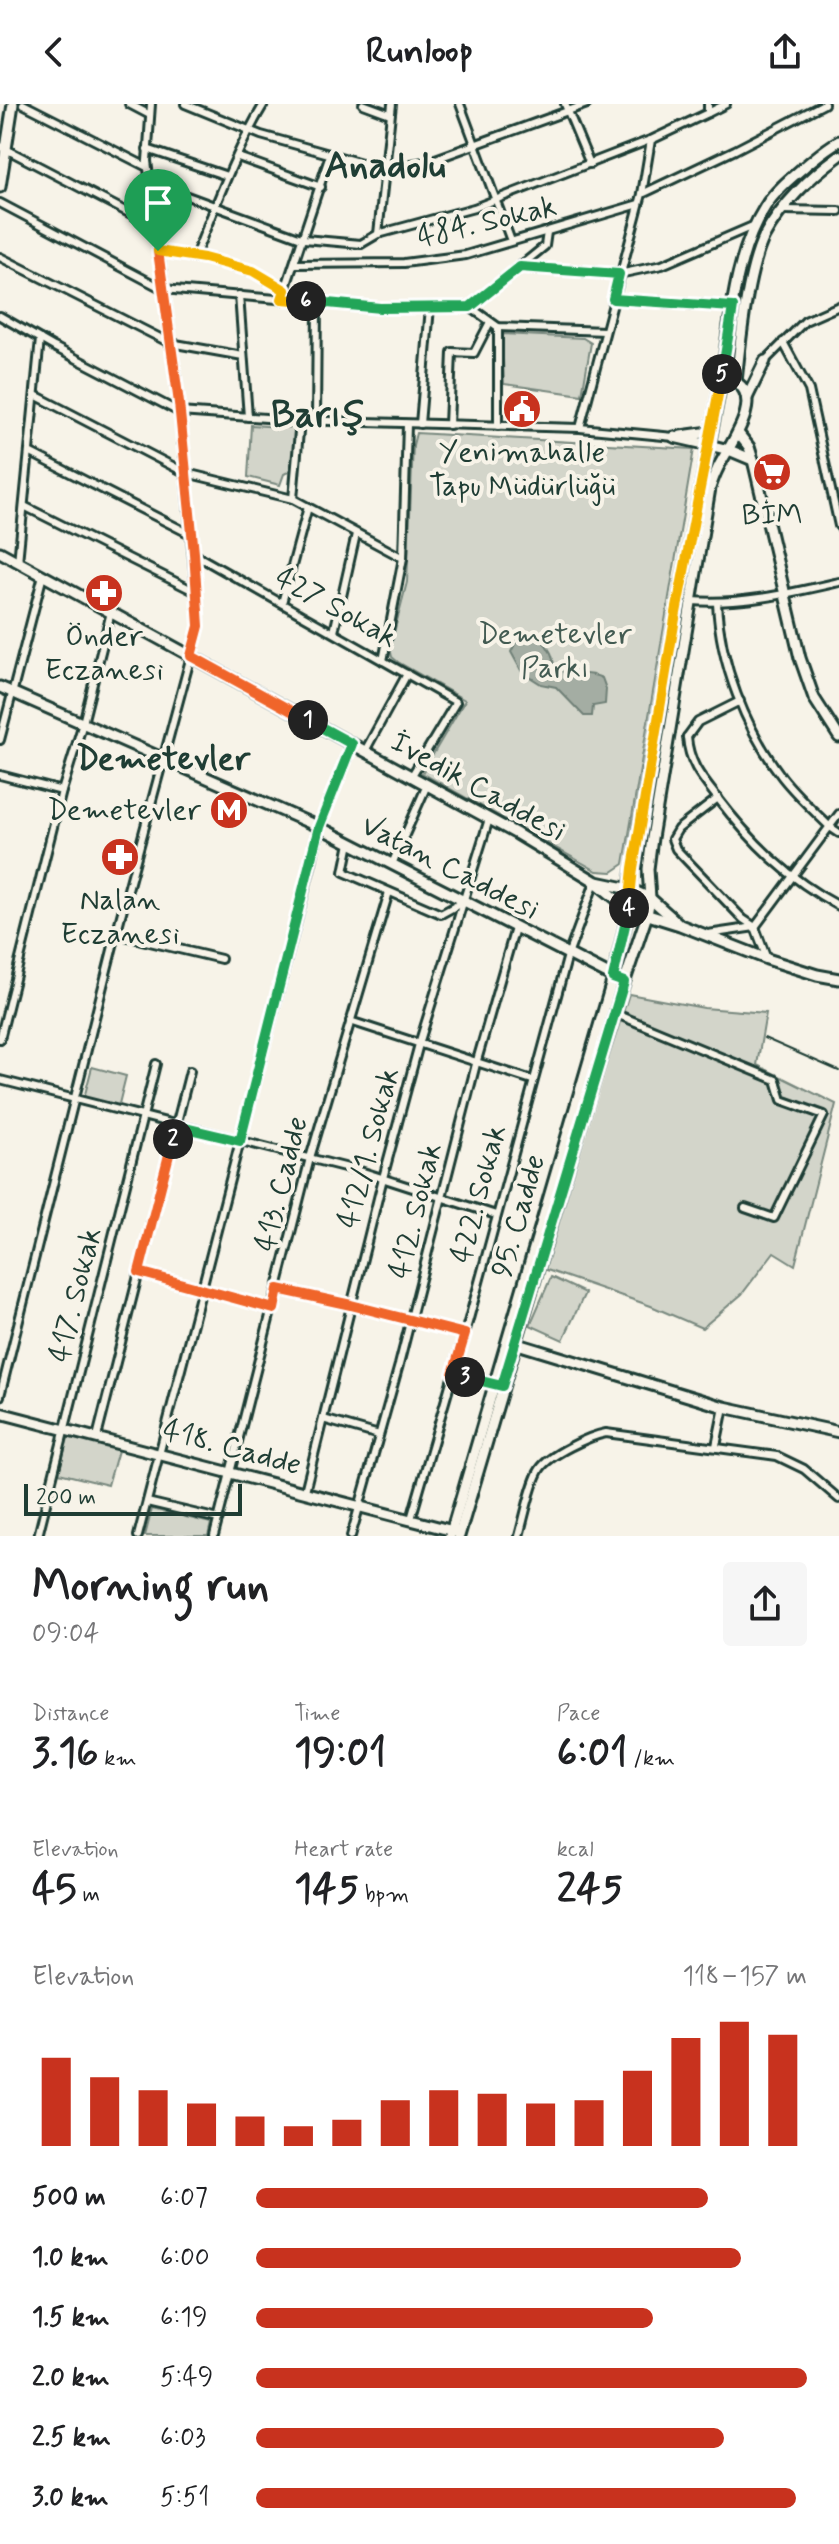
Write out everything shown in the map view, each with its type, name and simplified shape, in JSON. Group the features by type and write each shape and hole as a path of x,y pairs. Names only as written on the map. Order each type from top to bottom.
{"main road":[{"path":"0,187 3,148 13,104"},
{"path":"629,909 676,613 720,388 740,266 766,204 794,176 839,141"},
{"path":"747,398 738,383 741,340 754,270 764,238 803,186 839,156"},
{"path":"720,388 738,383 765,361"},
{"path":"647,915 650,898 648,869 710,488 717,468 738,433 747,398 765,361"},
{"path":"674,437 710,432"},
{"path":"738,433 749,447 753,460 800,658 814,698 839,737"},
{"path":"674,437 729,450 753,460"},
{"name":"İvedik Caddesi","path":"0,552 489,819 595,882 629,909 767,959 839,979"},
{"name":"Vatan Caddesi","path":"0,687 319,827 624,982"},
{"name":"İvedik Caddesi","path":"595,882 630,889 650,898 680,925"},
{"name":"95. Cadde","path":"455,1534 613,978 629,909"},
{"name":"95. Cadde","path":"511,1342 647,915"},
{"path":"511,1342 724,1407 839,1432"},
{"name":"418. Cadde","path":"0,1413 411,1519 455,1534"}],"street":[{"path":"23,104 147,167"},
{"path":"129,104 150,115"},
{"path":"0,1396 116,934 199,626 186,473 147,167 151,104"},
{"path":"185,104 248,130 383,169 430,161 566,108 587,104"},
{"path":"195,256 227,176 264,104"},
{"path":"363,104 390,114"},
{"path":"378,234 392,104"},
{"path":"460,104 511,241"},
{"path":"708,104 708,113"},
{"path":"149,182 304,239 361,244 378,234 474,208 590,164 651,140 726,104"},
{"path":"642,194 824,104"},
{"path":"566,108 590,164"},
{"path":"580,428 642,194 651,140"},
{"path":"3,148 154,226"},
{"path":"147,149 227,176"},
{"path":"282,299 330,155"},
{"path":"238,157 321,187"},
{"path":"0,203 163,289 380,308 470,307 498,327 605,331"},
{"name":"484. Sokak","path":"295,264 404,263 466,255 639,204"},
{"path":"783,210 839,211"},
{"path":"520,267 619,274 662,265 755,225"},
{"path":"470,307 545,246 547,232"},
{"path":"360,263 361,244"},
{"path":"158,251 195,256 253,271 285,290"},
{"path":"0,257 170,343 243,356"},
{"path":"239,295 248,417"},
{"path":"613,299 733,307"},
{"path":"316,421 317,302"},
{"path":"765,361 805,321 839,306"},
{"path":"420,424 430,307"},
{"path":"0,316 179,412 316,421 580,428 674,437"},
{"path":"449,425 452,352 474,353 490,322"},
{"path":"498,327 498,426"},
{"path":"18,562 40,339"},
{"path":"783,342 809,390 839,526"},
{"path":"35,395 186,473 293,499 403,558"},
{"path":"293,499 300,420"},
{"path":"383,661 403,558 407,424"},
{"path":"29,452 192,535"},
{"path":"24,506 196,592"},
{"path":"282,603 308,507"},
{"path":"334,632 356,534"},
{"name":"427 Sokak","path":"194,553 456,702 411,777"},
{"path":"0,740 43,575"},
{"path":"692,601 717,603 783,595 839,582"},
{"path":"717,603 726,659 754,730 782,777 839,833"},
{"path":"0,1039 111,612"},
{"path":"365,751 407,674"},
{"path":"740,701 698,722 687,737 688,752 697,773 763,852 839,906"},
{"path":"668,737 687,737"},
{"path":"138,1536 319,827 352,744"},
{"path":"0,775 62,791"},
{"path":"392,864 427,785"},
{"path":"718,798 678,829 672,839 676,849 743,919 755,927 767,959"},
{"path":"704,935 755,927 839,814"},
{"name":"412/1. Sokak","path":"305,1491 419,1044 489,819"},
{"path":"350,843 344,872 441,914 463,902"},
{"name":"422. Sokak","path":"411,1519 465,1334 568,955 595,882"},
{"name":"413. Cadde","path":"214,1536 310,1158 389,892"},
{"name":"412. Sokak","path":"351,1536 515,928"},
{"path":"116,934 221,959"},
{"path":"614,1013 776,1080 782,1100 824,1115 774,1218 745,1208"},
{"path":"350,1021 532,1080"},
{"name":"417. Sokak","path":"38,1536 156,1064"},
{"path":"97,1437 190,1071"},
{"path":"0,1080 310,1158 496,1215"},
{"path":"139,1272 274,1309"},
{"path":"278,1289 465,1334"},
{"path":"453,1374 499,1385"},
{"path":"716,1446 724,1407"},
{"path":"323,1419 379,1435"},
{"path":"519,1536 540,1468 590,1437 616,1433 777,1456 804,1469 839,1499"},
{"path":"147,1502 219,1519"}],"green space":[{"path":"502,334 583,338 591,343 582,395 504,384"},
{"path":"251,425 296,428 292,470 284,474 280,485 248,477"},
{"name":"Demetevler Parkı","path":"416,433 694,449 624,864 612,872 597,871 422,773 465,700 398,662 392,657 390,648 407,582"},
{"path":"629,994 704,1008 766,1013 757,1065 836,1104 795,1265 774,1252 742,1294 702,1328 651,1306 544,1269 562,1201"},
{"path":"92,1067 126,1076 118,1108 84,1098"},
{"path":"551,1277 585,1293 563,1340 530,1325"},
{"path":"69,1434 119,1447 108,1485 59,1473"},
{"path":"152,1509 211,1523 208,1536 145,1536"}],"shaded area":[{"path":"528,631 544,643 558,670 602,678 606,689 605,704 593,706 592,716 584,716 556,687 541,684 522,672 511,652 517,640"}],"railway":[{"path":"764,1038 839,1071"}],"place":[{"name":"Yenimahalle Tapu Müdürlüğü","path":"522,409"},
{"name":"BİM","path":"772,472"},
{"name":"Önder Eczanesi","path":"104,593"},
{"name":"Demetevler","path":"229,810"},
{"name":"Nalan Eczanesi","path":"120,857"}],"district":[{"name":"Anadolu","path":"385,166"},
{"name":"Barış","path":"318,415"},
{"name":"Demetevler","path":"163,759"}],"route":[{"path":"158,251 204,258 253,271 285,290 282,299 380,308 470,307 520,267 619,274 613,299 733,307 676,613 633,868 629,909 613,978 624,982 502,1386 453,1374 465,1334 278,1289 274,1309 139,1272 177,1126 240,1141 319,827 352,744 191,656 199,626 194,553 179,403 158,251"}]}
